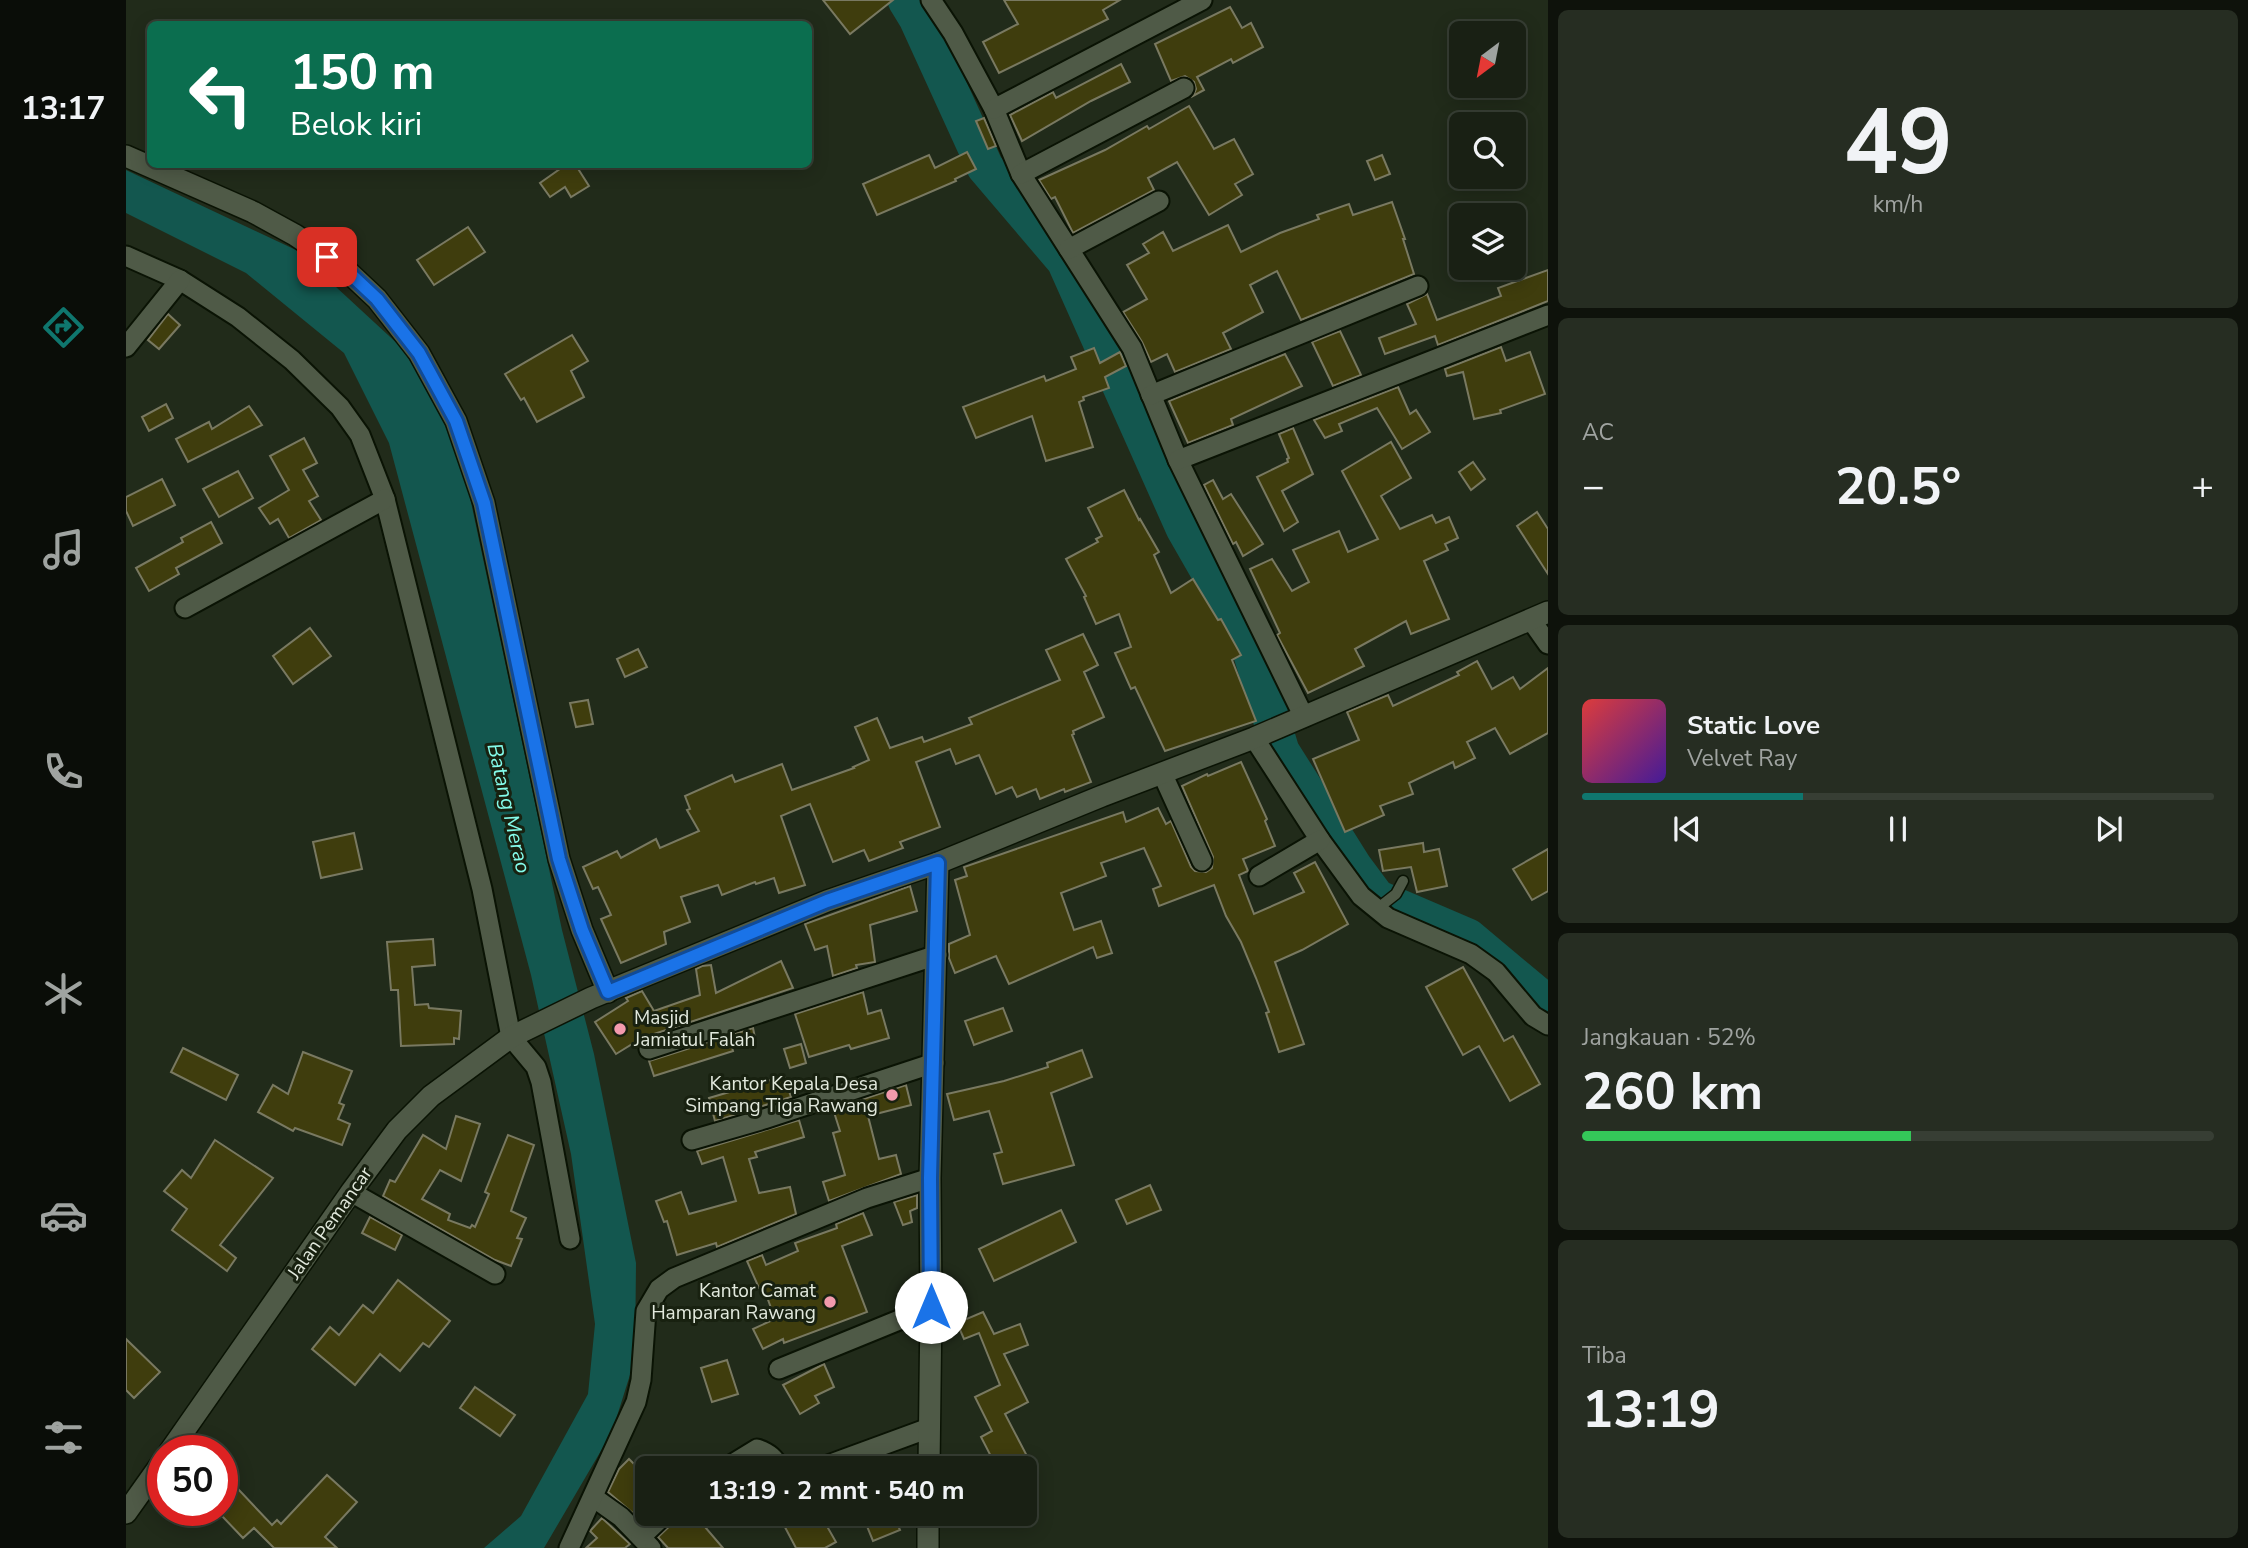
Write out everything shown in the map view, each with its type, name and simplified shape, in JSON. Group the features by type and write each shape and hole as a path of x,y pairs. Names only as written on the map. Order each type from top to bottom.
{"main road":[{"path":"126,156 147,165"},
{"path":"153,168 253,212 295,234 344,268 377,299 419,353 456,421 484,503 559,859 599,995"},
{"name":"Jalan Pemancar","path":"181,1435 397,1130 431,1096 518,1032 599,995 827,901 938,863 1299,720 1539,616"},
{"path":"929,1456 930,1178 938,863"},
{"path":"126,1513 147,1483"},
{"path":"928,1526 928,1548"}],"street":[{"path":"931,0 953,33 994,109 1021,174 1132,348 1178,460 1299,720"},
{"path":"994,109 1202,0"},
{"path":"1021,174 1185,88"},
{"path":"1069,249 1159,201"},
{"path":"126,256 180,280 238,317 292,360 340,407 360,435 385,499 518,1032 541,1082 570,1239"},
{"path":"126,347 180,280"},
{"path":"1151,395 1418,286"},
{"path":"1178,460 1548,315"},
{"path":"186,608 385,499"},
{"path":"1539,616 1548,644"},
{"path":"1259,736 1320,840 1362,896 1380,907 1388,918 1471,954 1496,972 1545,1017"},
{"path":"1162,773 1202,861"},
{"path":"1259,876 1320,840"},
{"path":"649,1049 937,955"},
{"path":"692,1140 934,1063"},
{"path":"569,1548 636,1402 641,1380 646,1311 659,1289 674,1279 867,1198 930,1178"},
{"path":"351,1192 495,1274"},
{"path":"779,1369 931,1307"},
{"path":"853,1456 929,1428"},
{"path":"746,1456 757,1449 772,1456"},
{"path":"593,1497 621,1517 646,1543 657,1526"}],"lane":[{"path":"1380,907 1396,894 1403,881"}],"water":[{"name":"Batang Merao","path":"126,170 296,250 401,347 434,398 465,474 562,930 594,1054 636,1263 635,1359 612,1432 544,1548 484,1548 521,1516 588,1394 595,1324 571,1154 531,975 389,443 344,353 246,273 126,213"}],"building":[{"path":"823,0 893,0 850,34"},
{"path":"1004,0 1120,0 1103,10 1108,19 999,73 983,42 1018,24"},
{"path":"1230,7 1242,28 1251,23 1263,47 1233,63 1231,59 1197,77 1204,90 1193,96 1196,89 1194,82 1185,76 1171,81 1155,44"},
{"path":"1121,64 1130,82 1022,141 1010,115 1053,92 1056,98"},
{"path":"1189,106 1214,149 1234,139 1253,174 1235,184 1242,195 1209,215 1177,162 1148,178 1154,190 1073,233 1055,197 1051,199 1039,180 1105,150 1147,126 1149,129"},
{"path":"984,118 996,146 988,149 976,121"},
{"path":"967,152 976,169 955,179 956,181 877,215 863,184 929,155 935,168"},
{"path":"1382,155 1390,174 1375,180 1367,161"},
{"path":"561,168 578,168 589,186 571,197 565,187 550,197 540,183"},
{"path":"1392,202 1414,274 1301,320 1277,271 1250,285 1263,312 1223,333 1231,349 1175,372 1167,354 1151,362 1123,312 1147,299 1127,265 1149,253 1143,244 1163,232 1173,251 1228,225 1241,252 1280,233 1319,219 1317,215 1349,204 1353,215"},
{"path":"468,227 485,252 434,285 417,260"},
{"path":"1548,270 1548,301 1438,345 1435,336 1385,354 1379,338 1416,324 1407,304 1427,294 1437,320 1501,296 1498,288"},
{"path":"168,314 180,325 159,349 148,340"},
{"path":"1340,331 1361,375 1333,386 1312,342"},
{"path":"572,335 588,361 571,371 584,397 537,422 524,398 521,400 505,374"},
{"path":"1501,347 1506,361 1530,352 1545,394 1500,410 1501,413 1474,419 1463,372 1447,376 1445,369"},
{"path":"1094,348 1100,363 1120,352 1126,366 1105,377 1109,388 1083,397 1084,400 1079,402 1093,447 1046,461 1032,416 976,438 963,407 1044,376 1046,381 1076,369 1071,357"},
{"path":"1285,354 1302,386 1231,419 1233,425 1188,443 1169,401"},
{"path":"1398,387 1410,414 1416,410 1430,432 1402,449 1377,408 1339,424 1342,431 1325,438 1314,420"},
{"path":"166,404 173,418 149,431 142,417"},
{"path":"249,406 262,425 188,462 176,439 209,422 212,429"},
{"path":"1293,428 1313,474 1282,491 1298,522 1284,531 1257,477 1288,462 1289,458 1279,434"},
{"path":"304,438 317,463 303,470 318,496 309,501 321,520 289,538 278,519 270,524 259,508 289,490 270,456"},
{"path":"1391,442 1411,478 1381,496 1400,529 1432,515 1436,523 1449,517 1458,538 1445,544 1448,550 1424,561 1449,619 1411,634 1406,621 1355,649 1364,666 1308,693 1277,635 1280,633 1250,569 1272,559 1292,591 1309,582 1293,550 1339,531 1348,552 1378,539 1342,471"},
{"path":"1473,462 1485,479 1471,490 1459,472"},
{"path":"238,471 253,498 219,517 203,489"},
{"path":"162,479 175,505 133,526 126,511 126,497"},
{"path":"1213,480 1223,499 1231,494 1263,544 1243,556 1236,542 1233,544 1204,485"},
{"path":"1124,490 1159,552 1154,555 1171,593 1193,579 1218,620 1221,619 1241,655 1232,660 1256,721 1165,751 1135,687 1131,689 1115,653 1131,647 1119,614 1096,624 1084,597 1086,596 1066,559 1098,542 1096,539 1102,536 1088,508"},
{"path":"1537,512 1548,529 1548,574 1517,526"},
{"path":"211,522 222,543 176,568 179,574 149,591 136,568 183,542 181,538"},
{"path":"310,628 331,656 293,684 273,656"},
{"path":"1083,634 1098,665 1084,672 1104,717 1073,731 1072,735 1091,782 1040,799 1036,789 1017,797 1012,787 996,794 979,755 956,764 950,749 916,762 940,827 900,842 903,848 869,861 864,850 833,862 810,804 781,816 805,885 779,893 774,878 756,884 755,882 722,895 718,885 681,897 690,922 664,932 666,944 621,963 601,919 611,915 598,887 593,889 583,867 617,851 621,858 656,839 660,848 699,831 687,810 690,809 685,796 732,775 735,782 782,764 792,790 854,768 869,760 855,727 877,718 890,748 922,737 924,742 972,724 969,718 1060,680 1046,650"},
{"path":"638,649 647,667 625,677 617,659"},
{"path":"1477,661 1492,689 1513,677 1520,689 1548,668 1548,733 1510,754 1495,728 1467,742 1475,758 1455,768 1453,762 1409,783 1413,794 1380,806 1384,815 1345,832 1313,759 1359,740 1347,712 1388,695 1393,706 1459,675 1457,672"},
{"path":"588,700 593,724 576,727 570,703"},
{"path":"1241,762 1267,819 1265,821 1275,846 1243,859 1248,871 1239,875 1254,914 1304,892 1294,873 1315,862 1348,924 1275,962 1304,1044 1279,1052 1266,1013 1269,1012 1256,978 1214,885 1159,906 1153,889 1161,886 1144,848 1101,863 1106,876 1061,893 1074,930 1101,921 1112,953 1097,958 1093,947 1009,984 996,956 955,973 949,958 949,944 970,935 955,880 967,876 964,867 1123,812 1126,822 1158,808 1166,824 1171,821 1191,867 1195,871 1206,872 1212,868 1213,857 1182,786"},
{"path":"354,833 362,869 321,878 313,842"},
{"path":"1423,843 1424,852 1439,849 1447,886 1417,892 1411,867 1383,871 1379,850"},
{"path":"1548,849 1548,891 1532,900 1513,869"},
{"path":"910,886 917,911 870,925 875,962 856,965 857,968 833,976 827,946 815,950 805,924"},
{"path":"433,939 435,965 412,967 415,1005 428,1004 429,1008 461,1011 459,1039 454,1038 454,1044 401,1046 398,990 391,990 387,942"},
{"path":"781,961 793,988 642,1038 616,1054 595,1022 628,1001 626,998 642,991 654,1011 700,995 696,969 702,966 711,965 716,993"},
{"path":"1463,967 1504,1041 1513,1036 1540,1084 1510,1101 1479,1046 1463,1055 1426,987"},
{"path":"863,992 868,1014 881,1010 889,1038 851,1049 849,1045 809,1057 795,1014"},
{"path":"1003,1008 1012,1031 974,1045 965,1021"},
{"path":"753,1028 755,1038 731,1044 733,1051 654,1076 649,1061"},
{"path":"801,1044 806,1063 790,1068 784,1049"},
{"path":"183,1048 238,1075 226,1100 171,1072"},
{"path":"1082,1050 1092,1077 1051,1093 1074,1165 1003,1184 994,1154 1002,1152 989,1111 954,1120 947,1094 1004,1081 1048,1067 1047,1063"},
{"path":"303,1052 352,1071 339,1103 344,1105 338,1119 350,1124 342,1145 295,1128 293,1131 258,1112 273,1085 288,1094"},
{"path":"784,1076 791,1097 715,1121 709,1098"},
{"path":"906,1085 911,1105 868,1116 879,1159 896,1155 901,1174 829,1201 823,1182 845,1175 833,1133 840,1131 833,1109"},
{"path":"456,1116 480,1124 461,1181 440,1170 422,1199 450,1214 448,1220 470,1228 472,1225 475,1227 489,1194 485,1192 508,1135 534,1145 511,1211 526,1218 517,1238 522,1239 511,1266 495,1260 383,1196 390,1180 395,1182 423,1135 446,1149"},
{"path":"799,1120 804,1137 755,1152 757,1157 749,1159 759,1193 790,1187 796,1214 717,1247 716,1243 677,1255 667,1221 664,1222 656,1201 681,1192 689,1214 736,1201 723,1157 702,1164 697,1151"},
{"path":"215,1140 273,1178 220,1245 236,1258 227,1271 172,1230 187,1209 164,1191 182,1170 191,1178"},
{"path":"1150,1185 1161,1210 1127,1224 1116,1200"},
{"path":"917,1195 917,1208 910,1211 912,1222 903,1225 894,1202"},
{"path":"1061,1210 1076,1242 994,1281 979,1249"},
{"path":"863,1213 872,1235 842,1246 867,1312 784,1343 783,1339 763,1349 753,1329 775,1319 763,1286 759,1288 747,1261 762,1255 766,1265 798,1251 795,1243 837,1228 836,1224"},
{"path":"370,1217 402,1235 395,1250 362,1233"},
{"path":"398,1280 450,1321 429,1347 423,1343 400,1371 380,1354 355,1385 312,1349 330,1327 339,1335 363,1305 373,1313"},
{"path":"983,1312 994,1334 1020,1324 1028,1345 1004,1354 1028,1402 1005,1414 1027,1456 991,1456 981,1437 992,1431 975,1397 1000,1385 979,1333 964,1339 957,1323"},
{"path":"126,1339 160,1372 134,1398 126,1390"},
{"path":"727,1360 738,1394 712,1402 701,1368"},
{"path":"824,1364 834,1387 815,1396 819,1403 800,1414 783,1385"},
{"path":"475,1387 515,1415 500,1436 460,1408"},
{"path":"629,1459 635,1465 635,1515 608,1492 619,1469"},
{"path":"327,1475 357,1502 325,1537 337,1548 274,1548 254,1528 243,1538 232,1526 238,1526 238,1489 272,1525 277,1520 281,1524"},
{"path":"602,1518 630,1544 625,1548 586,1548 597,1538 590,1531"},
{"path":"670,1526 707,1526 723,1548 668,1548 658,1537"},
{"path":"784,1526 827,1526 836,1542 825,1548 796,1548"},
{"path":"867,1526 898,1526 900,1530 873,1541"}],"waterway":[{"path":"906,0 917,18 985,167 1065,261 1184,528 1247,638 1281,751 1354,867 1377,898 1468,937 1548,1004"}],"place":[{"name":"Masjid Jamiatul Falah","path":"620,1029"},
{"name":"Kantor Kepala Desa Simpang Tiga Rawang","path":"892,1095"},
{"name":"Kantor Camat Hamparan Rawang","path":"830,1302"}],"route":[{"path":"327,257 344,268 377,299 419,353 456,421 484,503 559,859 582,930 608,992 827,901 938,863 930,1178 931,1307"}]}
